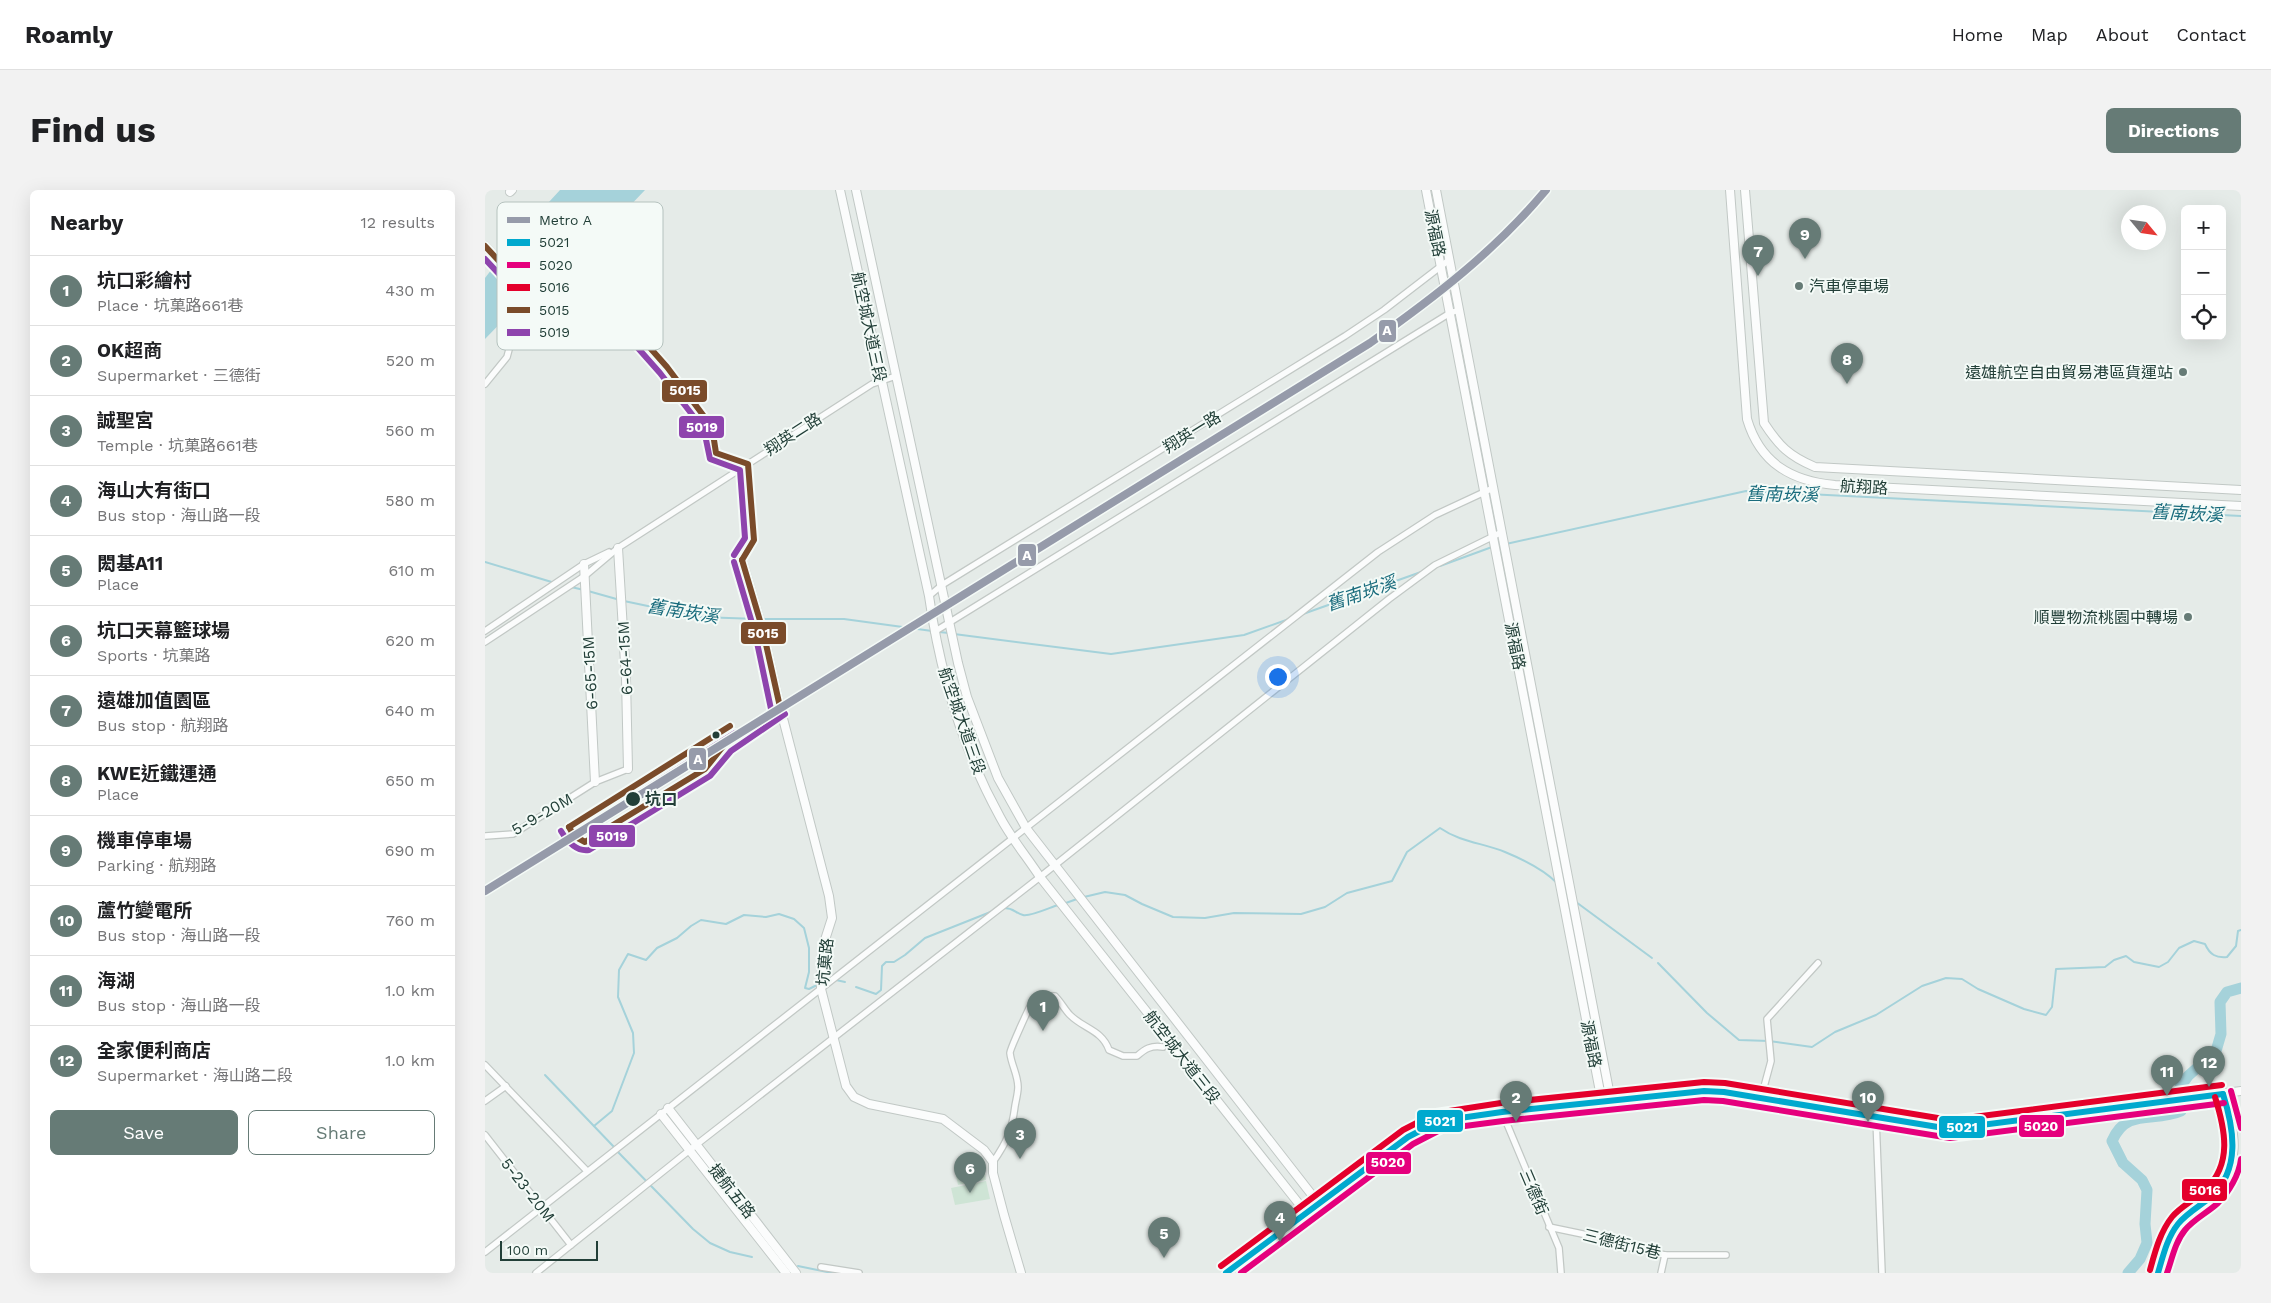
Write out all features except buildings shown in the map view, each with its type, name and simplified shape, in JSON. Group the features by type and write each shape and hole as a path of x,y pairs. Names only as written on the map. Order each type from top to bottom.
{"street":[{"name":"航空城大道三段","path":"840,190 929,596 934,632 944,674 967,746 983,784 1013,838 1040,877 1307,1214"},
{"name":"航空城大道三段","path":"857,190 949,622 967,697 998,778 1026,828 1053,866 1319,1204"},
{"name":"源福路","path":"1427,190 1484,491 1606,1101"},
{"name":"源福路","path":"1436,190 1502,532 1606,1101"},
{"name":"航翔路","path":"1730,190 1747,419 1751,432 1761,448 1782,468 1795,477 1808,482 1835,485 2241,506"},
{"name":"航翔路","path":"1745,190 1764,423 1783,450 1798,460 1815,467 2241,490"},
{"path":"485,246 497,259"},
{"name":"翔英一路","path":"929,596 942,585 1345,336 1384,310 1449,260"},
{"path":"934,632 1450,313 1459,310"},
{"path":"485,384 507,357 509,350"},
{"path":"652,350 712,427 716,453 748,464 754,540 742,560"},
{"name":"翔英二路","path":"485,642 586,575 618,548 881,380 896,376"},
{"path":"485,1252 1378,552 1435,515 1493,488"},
{"path":"535,1273 832,1038 1040,877 1414,580 1435,565 1502,532"},
{"name":"翔英二路","path":"485,631 584,564 618,548"},
{"name":"6-64-15M","path":"618,548 627,679 628,769"},
{"name":"坑菓路","path":"742,560 763,631 829,896 832,918 823,946 821,989 832,1038 846,1086 855,1097 877,1107 943,1119 984,1150 993,1162"},
{"name":"6-65-15M","path":"584,564 595,782"},
{"name":"5-9-20M","path":"485,836 513,834 595,782 628,769"},
{"path":"1761,1098 1771,1061 1767,1019 1817,963"},
{"path":"1021,1273 993,1173 993,1162 1013,1125 1018,1086 1011,1052 1012,1044 1024,1023 1027,1009 1032,1001 1055,996 1069,1014 1101,1035 1106,1041 1109,1050 1123,1056 1137,1056 1145,1049 1154,1046 1163,1047"},
{"path":"485,1065 587,1171"},
{"path":"485,1101 506,1086"},
{"path":"1226,1273 1421,1129 1439,1121 1502,1112 1704,1091 1724,1092 1950,1129 2241,1091"},
{"path":"2158,1273 2169,1240 2178,1225 2190,1212 2227,1182 2233,1172 2237,1143 2223,1094"},
{"name":"捷航五路","path":"668,1108 795,1273"},
{"name":"三德街","path":"1502,1112 1559,1248 1561,1273"},
{"name":"捷航五路","path":"661,1114 786,1273"},
{"path":"1876,1118 1882,1273"},
{"name":"5-23-20M","path":"485,1135 571,1245"},
{"name":"三德街15巷","path":"1549,1226 1665,1255 1727,1255"},
{"path":"1661,1273 1665,1255"},
{"path":"821,1267 859,1273"}],"green space":[{"path":"983,1160 986,1180 958,1185 954,1166"},
{"path":"986,1181 990,1199 955,1205 951,1188"}],"water":[{"path":"560,190 645,190 634,202 549,202"},
{"path":"497,262 497,327 485,339 485,278"}],"waterway":[{"name":"舊南崁溪","path":"1506,544 1746,491 2241,516"},
{"name":"舊南崁溪","path":"1440,566 1492,547"},
{"name":"舊南崁溪","path":"485,562 555,583"},
{"name":"舊南崁溪","path":"1303,614 1421,572"},
{"name":"舊南崁溪","path":"571,587 584,590"},
{"name":"舊南崁溪","path":"588,591 620,600"},
{"name":"舊南崁溪","path":"624,601 700,617 758,619"},
{"name":"舊南崁溪","path":"763,619 844,619 932,631"},
{"name":"舊南崁溪","path":"954,634 1111,654 1244,635 1289,619"},
{"name":"舊南崁溪","path":"939,632 949,633"},
{"path":"1084,897 1105,892 1125,895 1173,917 1205,918 1234,913 1301,914 1325,907 1347,893 1392,881 1407,852 1440,828 1455,836 1497,849 1518,858 1539,869 1557,883"},
{"path":"1063,904 1077,899"},
{"path":"1576,902 1652,958"},
{"path":"1004,908 1026,915 1058,905"},
{"path":"856,987 876,994 881,990 882,966 886,962 894,962 925,938 993,911"},
{"path":"594,1126 612,1111 634,1053 633,1033 618,997 619,970 628,954 646,960 657,948 677,938 701,920 726,924 744,915 766,917 779,914 794,919 804,928 809,948 809,972 805,988 809,989 819,984"},
{"path":"1658,963 1707,1013 1739,1040 1769,1041 1812,1047 1835,1032 1876,1015 1922,986 1946,978 1962,979 1978,989 2024,1009 2046,1015 2052,1007 2056,969 2105,967 2114,960 2126,956 2134,962 2159,967 2168,962 2179,948 2194,941 2205,944 2214,955 2227,957 2236,946 2238,931 2241,930"},
{"path":"836,980 845,982"},
{"path":"2128,1273 2140,1259 2147,1243 2145,1224 2147,1190 2142,1180 2123,1163 2112,1141 2118,1130 2133,1120 2181,1111 2180,1087 2188,1076 2216,1051 2221,1034 2220,1002 2227,992 2241,988"},
{"path":"545,1075 614,1147"},
{"path":"617,1151 693,1229 710,1243 730,1252 752,1257"},
{"path":"798,1266 832,1273"}],"metro line":[{"name":"A","path":"485,891 1370,343 1418,308 1485,253 1546,190"}],"transit line":[{"name":"5015","path":"485,246 497,259"},
{"name":"5019","path":"485,259 497,272"},
{"name":"5019","path":"640,350 704,430 710,459 740,470 745,538 734,555"},
{"name":"5015","path":"652,350 712,427 716,453 748,464 754,540 742,560"},
{"name":"5015","path":"742,560 763,631 780,707"},
{"name":"5019","path":"734,562 755,633 771,709"},
{"name":"5015","path":"569,827 574,836 585,842 705,769 725,744 780,707"},
{"name":"5019","path":"561,831 576,848 589,850 710,776 731,751 785,714"},
{"name":"5015","path":"569,827 730,726"},
{"name":"5019","path":"574,834 735,733"},
{"name":"5016","path":"1221,1266 1403,1130 1436,1113 1501,1103 1704,1082 1725,1083 1950,1120 2222,1085"},
{"name":"5021","path":"1226,1273 1408,1137 1439,1121 1502,1112 1704,1091 1724,1092 1950,1129 2223,1094"},
{"name":"5020","path":"2231,1091 2241,1128"},
{"name":"5021","path":"2158,1273 2174,1229 2185,1216 2211,1197 2221,1186 2227,1174 2231,1161 2232,1135 2223,1094"},
{"name":"5016","path":"2150,1270 2158,1242 2172,1217 2205,1190 2214,1180 2220,1169 2223,1158 2224,1134 2215,1097"},
{"name":"5020","path":"1241,1273 1413,1144 1442,1129 1704,1100 1723,1101 1950,1138 2224,1103"},
{"name":"5020","path":"2167,1273 2176,1245 2182,1235 2196,1219 2218,1203 2226,1194 2236,1177 2241,1159"}],"place":[{"name":"機車停車場","path":"1805,259"},
{"name":"遠雄加值園區","path":"1758,276"},
{"name":"汽車停車場","path":"1799,286"},
{"name":"遠雄航空自由貿易港區貨運站","path":"2183,372"},
{"name":"KWE近鐵運通","path":"1847,384"},
{"name":"順豐物流桃園中轉場","path":"2188,617"},
{"name":"坑口","path":"633,799"},
{"name":"坑口彩繪村","path":"1043,1031"},
{"name":"全家便利商店","path":"2209,1087"},
{"name":"海湖","path":"2167,1096"},
{"name":"OK超商","path":"1516,1122"},
{"name":"蘆竹變電所","path":"1868,1122"},
{"name":"誠聖宮","path":"1020,1159"},
{"name":"坑口天幕籃球場","path":"970,1193"},
{"name":"海山大有街口","path":"1280,1242"},
{"name":"閎基A11","path":"1164,1258"}]}
